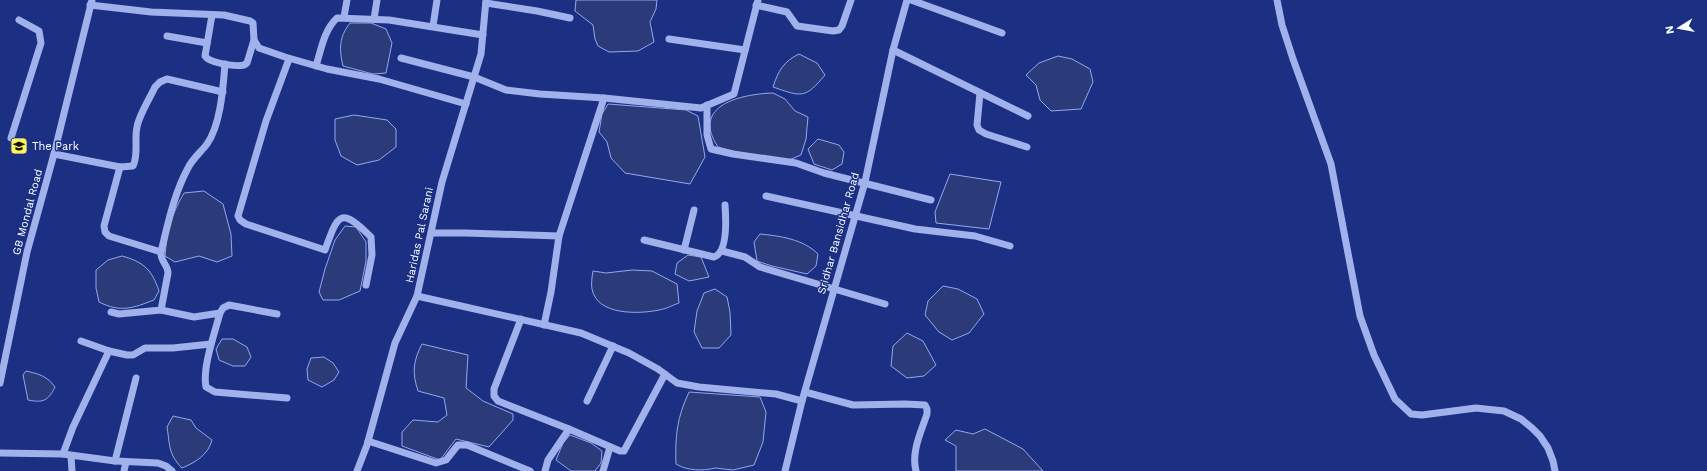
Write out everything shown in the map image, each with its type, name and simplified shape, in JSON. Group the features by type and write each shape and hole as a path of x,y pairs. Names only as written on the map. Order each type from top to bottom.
{"street":[{"path":"344,17 347,0"},
{"path":"374,19 377,0"},
{"path":"433,26 437,0"},
{"path":"401,58 474,77 506,90 702,108 734,94 757,2 787,12 796,26 833,31 839,30 842,26 851,0"},
{"name":"Sridhar Bansidhar Road","path":"785,471 802,401 865,182 893,50 907,0"},
{"path":"911,0 1002,33"},
{"path":"1277,0 1282,25 1293,59 1331,164 1360,316 1374,355 1395,398 1411,414 1422,415 1476,408 1504,411 1521,419 1540,436 1551,455 1555,471"},
{"path":"486,2 570,18"},
{"name":"Haridas Pal Sarani","path":"357,471 368,441 395,343 417,296 442,182 481,54 486,2"},
{"path":"91,3 151,12 224,15 250,21 253,23 254,40 247,63 240,66 225,64 206,58 205,56 212,15"},
{"name":"GB Mondal Road","path":"0,383 27,252 54,154 91,3"},
{"path":"316,66 325,36 332,22 337,18 374,19 433,26 483,35"},
{"path":"11,138 41,44 39,31 19,20"},
{"path":"166,36 207,43"},
{"path":"669,39 745,50"},
{"path":"254,40 259,48 289,58 316,66 379,79 466,104"},
{"path":"893,50 1028,116"},
{"path":"289,58 266,121 238,216 240,220 246,224 325,250 335,222 339,218 346,217 358,225 371,237 372,255 366,285"},
{"path":"161,310 168,268 162,261 161,252 171,210 188,168 197,154 207,143 212,132 223,92 225,64"},
{"path":"54,154 120,167 133,166 137,158 135,147 137,125 155,87 160,82 167,79 223,92"},
{"path":"980,93 977,125 979,130 1027,147"},
{"path":"544,325 551,292 559,236 604,98"},
{"path":"707,105 707,135 711,149 733,154 796,163 824,173 865,182 931,200"},
{"path":"120,167 104,226 105,232 109,236 161,252"},
{"path":"766,196 915,229 974,236 1010,246"},
{"path":"644,240 714,257 722,251 726,226 725,205"},
{"path":"684,250 694,210"},
{"path":"431,233 559,236"},
{"path":"722,251 746,258 760,267 833,290 885,304"},
{"path":"417,296 581,333 629,353 665,374 677,383 699,388 776,394 802,401"},
{"path":"277,314 229,305 223,308 220,313 211,344 204,380 206,387 215,392 287,398"},
{"path":"111,312 119,314 161,310 194,316 220,313"},
{"path":"521,319 494,389 494,396 498,401 610,447 624,451 665,374"},
{"path":"81,341 109,351 133,355 145,348 173,348 211,344"},
{"path":"587,401 613,346"},
{"path":"63,454 73,427 109,351"},
{"path":"116,461 136,378"},
{"path":"805,392 853,406 898,404 925,405 927,414 915,452 914,465 916,471"},
{"path":"545,471 548,460 569,429"},
{"path":"368,441 436,463 446,460 458,445 467,444 530,471"},
{"path":"603,471 610,447"},
{"path":"0,453 63,454 126,462 158,463 166,466 172,471"},
{"path":"71,456 72,471"},
{"path":"124,471 126,462"}],"water":[{"path":"576,0 657,0 656,9 650,22 654,42 638,51 609,52 598,46 595,39 593,25 575,11"},
{"path":"350,23 371,23 386,29 392,43 386,73 373,74 343,66 341,43 346,28"},
{"path":"799,54 817,63 825,75 813,88 802,94 791,93 773,87 782,67 789,60"},
{"path":"1058,56 1072,59 1090,69 1093,82 1081,109 1051,111 1040,100 1036,85 1026,75 1039,63"},
{"path":"773,93 785,99 795,111 808,117 806,139 801,155 789,160 736,152 718,147 711,133 710,121 715,112 723,105 735,99"},
{"path":"608,104 686,110 698,116 705,157 690,184 625,173 611,158 607,142 599,132 602,114"},
{"path":"354,115 387,120 396,129 396,147 379,160 357,165 341,156 335,140 335,119"},
{"path":"818,139 839,145 844,152 842,164 832,170 814,164 808,149"},
{"path":"950,174 1001,182 989,229 936,223 935,212"},
{"path":"204,191 223,204 231,234 232,256 217,262 199,256 175,262 165,256 168,231 173,216 184,193"},
{"path":"345,226 356,227 366,242 366,261 360,291 339,300 323,300 319,292 325,269 335,240"},
{"path":"760,234 791,239 812,249 818,254 816,266 807,274 757,261 754,242"},
{"path":"688,255 701,257 709,277 689,281 675,274 677,263"},
{"path":"122,256 142,264 150,272 159,291 154,300 127,308 114,307 99,302 96,288 96,270 108,260"},
{"path":"632,270 652,271 677,284 679,303 659,310 631,312 610,309 596,298 592,289 593,271 606,273"},
{"path":"943,286 958,289 977,299 984,314 969,333 952,340 939,332 925,315 928,301"},
{"path":"715,289 727,297 730,312 731,335 719,348 702,348 694,332 697,311 704,293"},
{"path":"907,333 923,341 936,365 924,376 907,378 891,366 893,346"},
{"path":"222,339 233,339 247,347 251,357 245,366 233,366 219,360 216,349"},
{"path":"422,344 468,355 466,388 483,401 513,414 513,420 489,447 456,439 440,460 402,446 402,432 413,420 438,422 447,415 444,398 418,391 414,367"},
{"path":"324,357 333,363 339,372 334,380 322,387 308,380 307,369 311,358"},
{"path":"26,371 42,376 49,380 55,387 47,398 41,401 28,400 23,375"},
{"path":"689,392 760,397 766,412 763,442 754,465 733,470 715,468 701,470 685,468 676,464 676,444 679,419"},
{"path":"173,416 191,420 196,428 212,440 208,450 201,457 182,468 174,458 169,444 167,427"},
{"path":"985,429 1023,449 1043,471 956,471 956,446 945,440 956,430 973,434"},
{"path":"570,435 591,443 602,451 601,463 595,471 571,471 556,460 563,443"}],"place":[{"name":"The Park","path":"19,146"}]}
